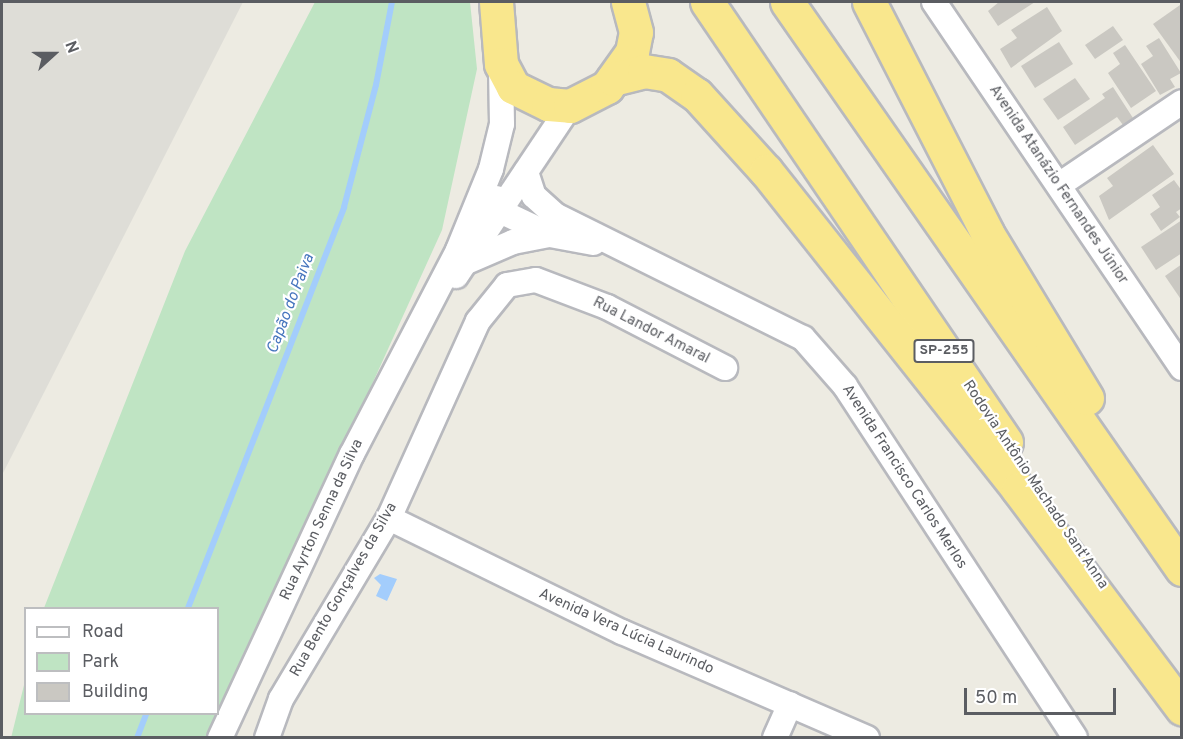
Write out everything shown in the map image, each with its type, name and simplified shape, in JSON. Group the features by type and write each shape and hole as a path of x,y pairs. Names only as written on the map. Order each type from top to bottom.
{"highway":[{"path":"496,2 501,64 513,87 527,97 570,106 588,100 613,79 632,52 636,32 628,2"},
{"name":"Rodovia Antônio Machado Sant'Anna","path":"707,2 1182,701"},
{"path":"787,2 1182,569"},
{"path":"869,2 987,233 1182,554"},
{"path":"613,79 644,71 668,75 697,95 759,163 1018,489 1182,708"}],"street":[{"name":"Avenida Atanázio Fernandes Júnior","path":"934,2 1181,365"},
{"name":"Rua Ayrton Senna da Silva","path":"220,738 352,454 431,306 491,169 502,124 501,64"},
{"path":"1059,185 1182,102"},
{"name":"Rua Ayrton Senna da Silva","path":"431,306 469,261 570,106"},
{"path":"491,169 502,212 550,235 612,246"},
{"path":"526,172 534,196 555,215 612,246"},
{"path":"469,261 513,242 550,235"},
{"name":"Avenida Francisco Carlos Merlos","path":"612,246 659,264 803,338 845,386 1075,738"},
{"name":"Rua Landor Amaral","path":"507,285 536,280 597,303 725,368"},
{"name":"Rua Bento Gonçalves da Silva","path":"267,738 281,699 389,518 478,321 507,285"},
{"name":"Avenida Vera Lúcia Laurindo","path":"389,518 622,632 867,738"},
{"path":"775,738 790,704"}],"shaded area":[{"path":"2,2 243,2 2,475"}],"green space":[{"path":"315,2 470,2 477,69 442,230 212,737 11,738 24,685 24,715 219,715 219,607 44,607 185,251"}],"water":[{"path":"380,574 397,579 387,601 376,596 381,585 374,578"}],"building":[{"path":"999,2 1035,2 998,26 988,11"},
{"path":"1180,5 1182,8 1182,64 1153,24"},
{"path":"1047,7 1062,31 1011,68 1000,49 1017,38 1011,30"},
{"path":"1113,26 1123,40 1095,59 1085,45"},
{"path":"1159,38 1181,73 1170,79 1175,87 1160,95 1141,64 1153,56 1146,46"},
{"path":"1059,42 1073,64 1035,88 1021,66"},
{"path":"1125,45 1156,91 1131,108 1108,73 1120,64 1113,53"},
{"path":"1075,78 1090,99 1058,120 1043,99"},
{"path":"1113,87 1133,118 1123,125 1117,117 1075,145 1063,127 1105,98 1102,94"},
{"path":"1153,145 1174,174 1109,220 1099,196 1113,186 1107,178"},
{"path":"1174,180 1182,191 1182,208 1176,212 1180,217 1161,231 1150,214 1160,207 1152,195"},
{"path":"1182,220 1182,253 1156,270 1141,247"},
{"path":"1182,264 1182,301 1165,276"}],"waterway":[{"name":"Capão do Paiva","path":"188,607 344,207 376,85 392,2"},
{"name":"Capão do Paiva","path":"137,738 146,715"}]}
